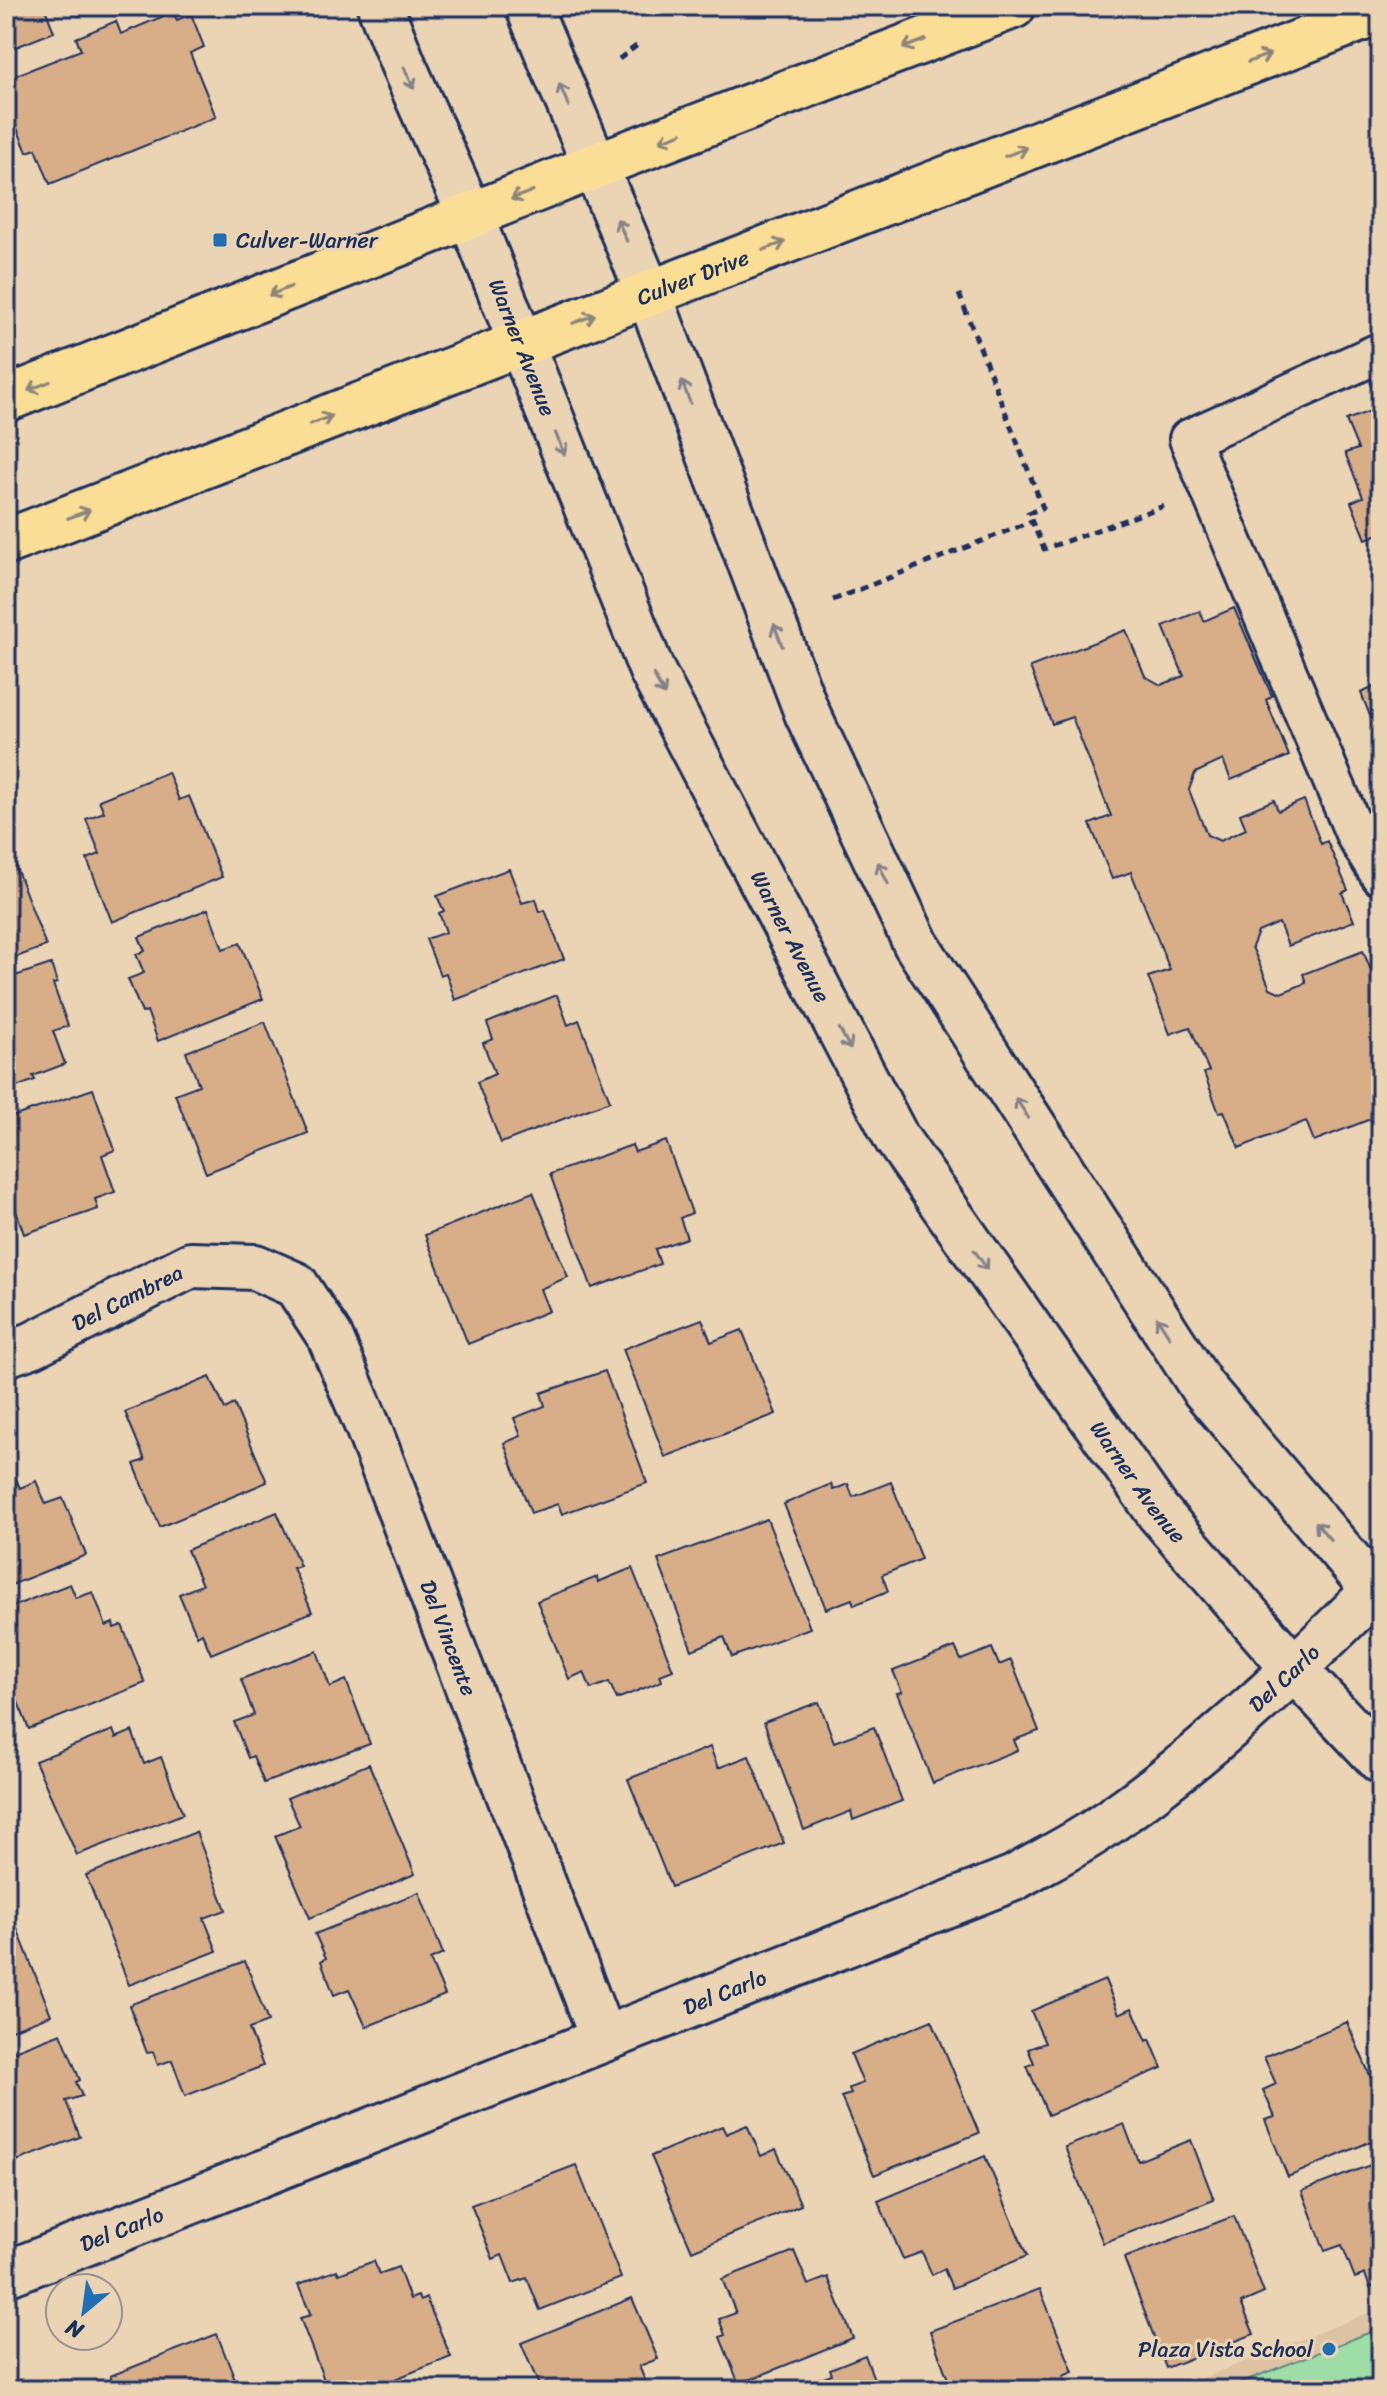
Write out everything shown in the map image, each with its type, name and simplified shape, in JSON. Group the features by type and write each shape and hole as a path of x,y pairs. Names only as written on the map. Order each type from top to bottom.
{"main road":[{"path":"6,399 595,166 1013,6"},
{"name":"Culver Drive","path":"6,542 1381,11"}],"street":[{"name":"Warner Avenue","path":"380,6 470,215 652,671 897,1139 1158,1512 1295,1670 1381,1761"},
{"path":"528,6 649,294 807,713 916,944 1202,1387 1377,1594"},
{"name":"Del Cambrea","path":"6,1354 32,1345 191,1265 255,1267"},
{"name":"Del Vincente","path":"255,1267 296,1285 330,1337 368,1427 603,2039"},
{"name":"Del Carlo","path":"6,2274 1014,1878 1101,1828 1188,1764 1377,1594"}],"lane":[{"path":"1381,352 1189,439 1356,836 1381,876"}],"path":[{"path":"619,59 639,44"},
{"path":"959,294 1043,508 1028,513 1044,549 1210,490"},
{"path":"833,600 1032,521"}],"shaded area":[{"name":"Plaza Vista School","path":"1381,2308 1381,2390 1172,2390"}],"green space":[{"path":"1381,2328 1381,2390 1221,2390"}],"building":[{"path":"6,6 44,6 54,32 6,51"},
{"path":"75,6 104,6 79,16"},
{"path":"173,12 177,20 191,14 204,47 190,53 216,117 50,184 36,149 27,152 6,102 6,79 81,50 76,38 116,21 121,34"},
{"path":"1381,407 1381,533 1366,539 1351,502 1363,497 1345,453 1358,449 1346,420"},
{"path":"1234,608 1272,696 1266,700 1289,756 1231,780 1223,760 1195,773 1189,790 1207,835 1220,841 1246,829 1240,814 1274,800 1278,811 1304,800 1321,844 1327,841 1348,890 1342,893 1354,921 1288,946 1279,923 1258,932 1252,947 1270,988 1281,993 1306,983 1303,974 1363,951 1381,994 1381,1115 1314,1141 1306,1121 1239,1148 1224,1111 1219,1113 1204,1073 1209,1071 1190,1027 1170,1034 1148,977 1170,970 1131,872 1112,879 1090,824 1111,816 1072,717 1052,724 1030,667 1126,630 1145,676 1161,685 1184,676 1163,626 1200,611 1204,621"},
{"path":"1381,684 1381,757 1373,738 1378,736 1361,693"},
{"path":"168,772 179,800 189,796 222,877 112,922 87,859 100,854 86,819 104,812 99,800"},
{"path":"15,865 46,946 6,961 6,868"},
{"path":"509,869 522,903 536,899 540,912 545,910 564,959 455,1000 446,973 440,975 426,939 446,932 439,913 444,911 437,896"},
{"path":"208,909 223,949 240,943 263,999 158,1041 147,1011 142,1013 128,979 144,973 136,954 145,951 139,937"},
{"path":"51,964 57,983 53,984 68,1026 53,1031 65,1064 33,1076 35,1080 6,1091 6,979"},
{"path":"557,995 568,1025 579,1020 610,1101 501,1143 477,1082 495,1074 483,1043 493,1039 487,1023"},
{"path":"265,1022 308,1133 206,1173 175,1094 199,1085 186,1052"},
{"path":"93,1089 115,1150 102,1155 115,1192 95,1199 98,1209 24,1234 15,1208 6,1210 6,1119"},
{"path":"666,1141 692,1213 680,1218 687,1238 655,1249 660,1264 592,1288 550,1174 632,1145 635,1152"},
{"path":"533,1192 568,1277 540,1289 549,1311 468,1344 425,1235"},
{"path":"702,1319 711,1342 742,1330 776,1414 665,1457 623,1349"},
{"path":"605,1371 647,1483 562,1514 558,1504 531,1513 504,1443 521,1436 514,1418 545,1406 541,1393"},
{"path":"210,1377 225,1409 234,1404 267,1482 160,1527 134,1464 145,1460 125,1412"},
{"path":"13,1472 20,1488 36,1481 46,1504 63,1498 86,1555 6,1587 6,1475"},
{"path":"891,1482 921,1559 882,1575 888,1591 854,1605 852,1599 826,1609 784,1504 831,1484 833,1490 848,1484 853,1497"},
{"path":"277,1512 300,1566 293,1568 312,1612 211,1654 202,1633 197,1636 179,1594 202,1585 187,1550"},
{"path":"767,1519 810,1628 732,1657 724,1637 692,1650 658,1560"},
{"path":"632,1568 673,1670 660,1675 662,1681 617,1699 609,1682 591,1689 584,1672 569,1679 537,1601 597,1577 598,1582"},
{"path":"70,1584 76,1598 93,1592 106,1626 113,1623 114,1628 122,1625 145,1683 29,1729 6,1673 6,1609"},
{"path":"955,1647 961,1660 992,1648 999,1665 1011,1660 1039,1731 1014,1740 1018,1750 933,1783 897,1693 902,1692 893,1671"},
{"path":"317,1651 330,1687 346,1680 370,1744 264,1783 253,1756 248,1758 234,1722 254,1715 241,1679"},
{"path":"819,1702 834,1742 874,1727 902,1801 853,1820 851,1811 804,1830 764,1722"},
{"path":"113,1730 116,1738 132,1731 144,1764 161,1757 183,1814 77,1855 35,1761"},
{"path":"710,1747 718,1768 749,1756 784,1843 671,1887 628,1779"},
{"path":"369,1764 415,1874 310,1918 275,1836 300,1826 287,1798"},
{"path":"196,1832 226,1910 204,1918 217,1951 129,1985 86,1875"},
{"path":"419,1892 443,1954 430,1960 445,1995 366,2027 349,1989 334,1995 321,1961 326,1958 315,1934"},
{"path":"6,1906 51,2015 6,2032"},
{"path":"245,1961 268,2022 249,2029 263,2066 185,2096 172,2060 158,2065 153,2052 147,2053 129,2005"},
{"path":"1105,1980 1119,2014 1132,2008 1162,2068 1048,2115 1027,2066 1034,2063 1028,2049 1045,2043 1031,2011"},
{"path":"932,2020 979,2133 874,2175 841,2097 851,2094 849,2088 863,2083 851,2054"},
{"path":"1347,2022 1381,2101 1381,2137 1288,2177 1265,2120 1275,2117 1263,2090 1276,2084 1264,2057"},
{"path":"61,2033 80,2080 76,2082 82,2096 66,2101 80,2137 6,2165 6,2054"},
{"path":"1124,2124 1138,2161 1191,2140 1214,2200 1103,2243 1065,2147"},
{"path":"747,2125 761,2156 776,2149 801,2205 692,2251 651,2156 722,2126 726,2134"},
{"path":"985,2156 1027,2256 952,2288 944,2269 932,2275 922,2252 903,2259 878,2201"},
{"path":"1381,2161 1381,2283 1370,2288 1365,2274 1355,2278 1342,2245 1325,2251 1302,2191"},
{"path":"576,2165 621,2278 540,2310 527,2278 513,2283 502,2255 493,2259 471,2205"},
{"path":"1234,2216 1264,2293 1241,2303 1254,2334 1166,2368 1124,2258"},
{"path":"794,2251 808,2285 828,2277 853,2338 739,2384 720,2337 725,2335 719,2319 736,2313 722,2279"},
{"path":"374,2261 379,2274 398,2267 410,2299 418,2296 420,2301 426,2298 451,2357 367,2390 328,2390 300,2318 311,2315 298,2285 337,2270 339,2274"},
{"path":"1040,2289 1073,2372 1063,2376 1068,2390 952,2390 930,2331"},
{"path":"632,2298 658,2359 639,2366 649,2390 541,2390 521,2343"},
{"path":"217,2334 239,2390 116,2390 110,2376"},
{"path":"865,2355 878,2390 788,2390 832,2374 830,2369"}],"place":[{"name":"Culver-Warner","path":"220,240"},
{"name":"Plaza Vista School","path":"1329,2349"}]}
